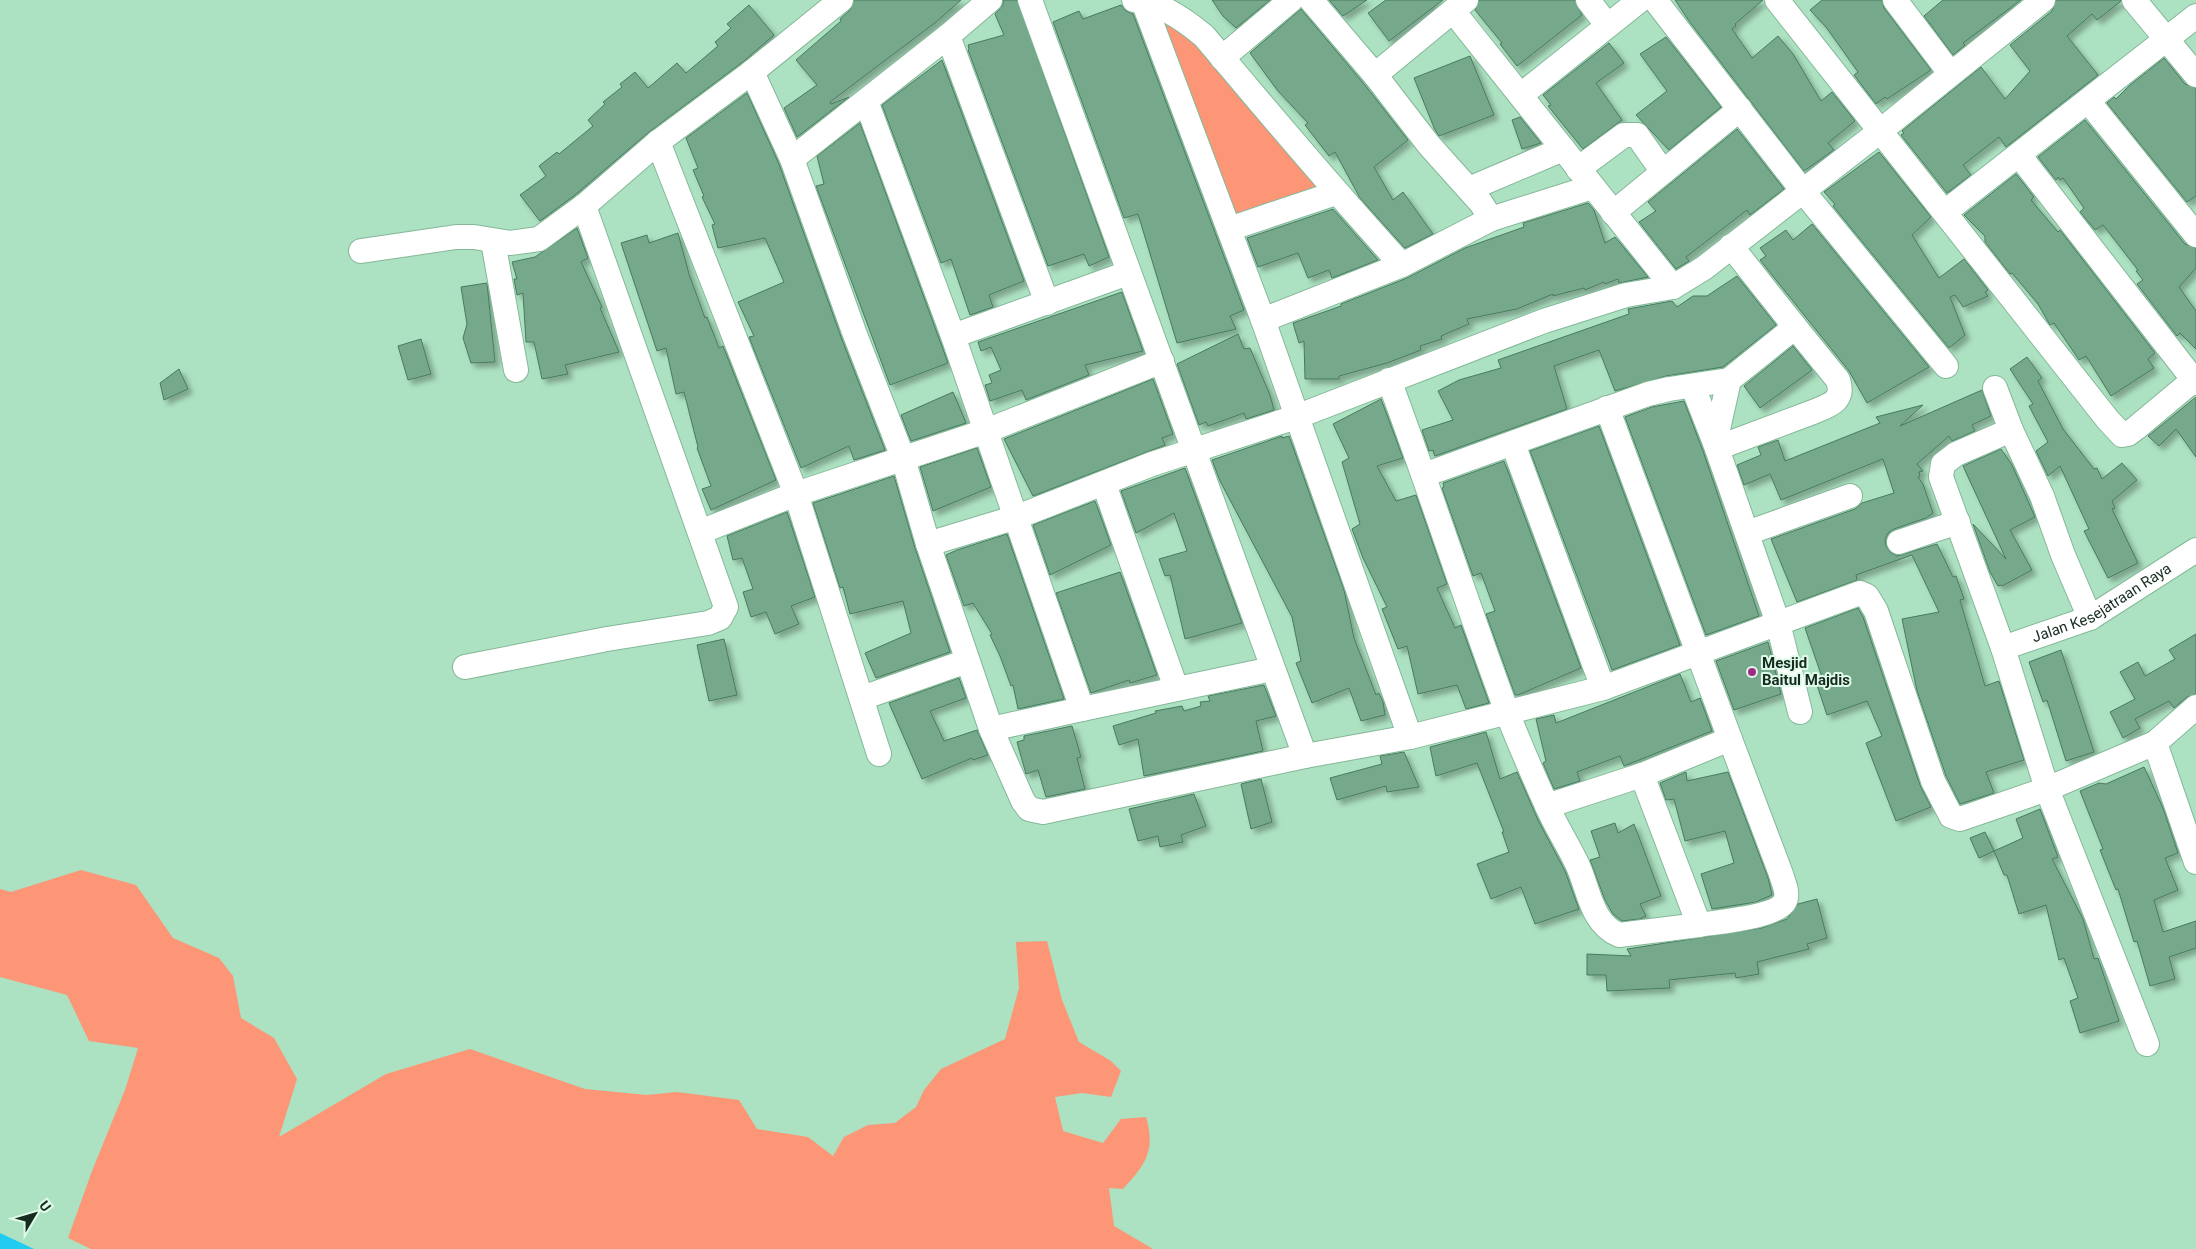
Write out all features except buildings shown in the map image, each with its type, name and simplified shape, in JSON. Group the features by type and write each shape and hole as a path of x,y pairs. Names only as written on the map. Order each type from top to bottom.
{"street":[{"path":"361,251 456,237 523,242 539,239 584,206 658,142 752,72 841,0"},
{"path":"792,159 948,36 990,0"},
{"path":"1030,0 1128,273 1162,360 1192,450 1305,756"},
{"path":"1137,0 1190,24 1204,36 1336,193 1402,265"},
{"path":"1137,0 1229,229 1263,320 1410,737"},
{"path":"1222,58 1291,0"},
{"path":"1311,0 1375,75 1429,145 1469,189 1491,219"},
{"path":"1588,0 1607,25"},
{"path":"1521,95 1640,0"},
{"path":"1656,0 1802,190 1946,366"},
{"path":"1777,0 1879,132 2122,435 2128,434 2195,380 2019,155"},
{"path":"1895,0 1950,73"},
{"path":"928,544 1017,516 1192,450 1296,416 1544,321 1626,296 1673,287 1704,268 1879,132 2043,0"},
{"path":"2134,0 2196,75"},
{"path":"1375,75 1460,5 1521,95 1673,287"},
{"path":"1945,212 2196,16"},
{"path":"948,36 1047,303"},
{"path":"752,72 792,159 854,332 903,458 928,544 991,729 1023,802 1029,810 1037,812 1305,756 1410,737 1603,688 1860,593 1867,596 1872,603 1933,781 1951,816 1960,819 2047,789 2155,743 2196,707"},
{"path":"866,101 1017,516 1082,709"},
{"path":"2088,101 2196,235"},
{"path":"1613,213 1740,109"},
{"path":"1263,320 1402,265 1491,219 1585,178 1624,135 1637,135 1664,172"},
{"path":"658,142 796,494 879,754"},
{"path":"1469,189 1563,149"},
{"path":"1229,229 1336,193"},
{"path":"465,667 607,639 708,623 720,618 726,607 584,206"},
{"path":"493,241 516,370"},
{"path":"1716,446 1813,412 1840,396 1841,390 1838,380 1731,246"},
{"path":"953,336 1128,273"},
{"path":"1424,475 1607,408 1669,389 1693,387 1729,380 1795,328"},
{"path":"700,532 796,494 986,430 1162,360"},
{"path":"1388,380 1424,475 1508,712 1547,806 1579,867 1594,910 1602,924 1610,932 1619,935 1631,935 1758,915 1778,908 1785,902 1786,894 1781,874 1697,654 1607,408"},
{"path":"1716,446 1729,380"},
{"path":"1693,387 1716,446 1778,623 1800,712"},
{"path":"1995,388 2011,430 2042,496 2063,555 2090,618"},
{"path":"2011,430 1956,454 1943,464 1941,477 2003,648 2047,789 2147,1044"},
{"path":"1513,444 1603,688"},
{"path":"1104,484 1176,688"},
{"path":"1747,533 1850,496"},
{"path":"1899,542 1958,522"},
{"name":"Jalan Kesejatraan Raya","path":"2003,648 2090,618 2196,550"},
{"path":"862,698 967,661"},
{"path":"991,729 1272,669"},
{"path":"1547,806 1642,775 1730,740"},
{"path":"2155,743 2196,862"},
{"path":"1642,775 1699,925"}],"shaded area":[{"path":"1152,13 1193,36 1324,188 1231,224"},
{"path":"81,870 136,885 173,938 219,958 233,976 241,1018 274,1038 297,1079 279,1137 386,1074 470,1049 585,1089 647,1095 677,1092 739,1100 757,1129 808,1137 833,1156 844,1137 868,1125 895,1123 916,1107 924,1090 941,1069 1005,1039 1019,988 1016,942 1047,941 1062,1000 1079,1042 1111,1061 1121,1071 1111,1097 1082,1093 1055,1097 1063,1131 1103,1143 1121,1119 1146,1117 1150,1139 1143,1165 1123,1189 1109,1188 1114,1226 1153,1249 91,1249 68,1238 92,1171 125,1090 138,1048 89,1041 67,995 0,977 0,889 11,892"}],"water":[{"path":"0,1233 34,1249 0,1249"}],"place":[{"name":"Mesjid Baitul Majdis","path":"1752,672"}]}
